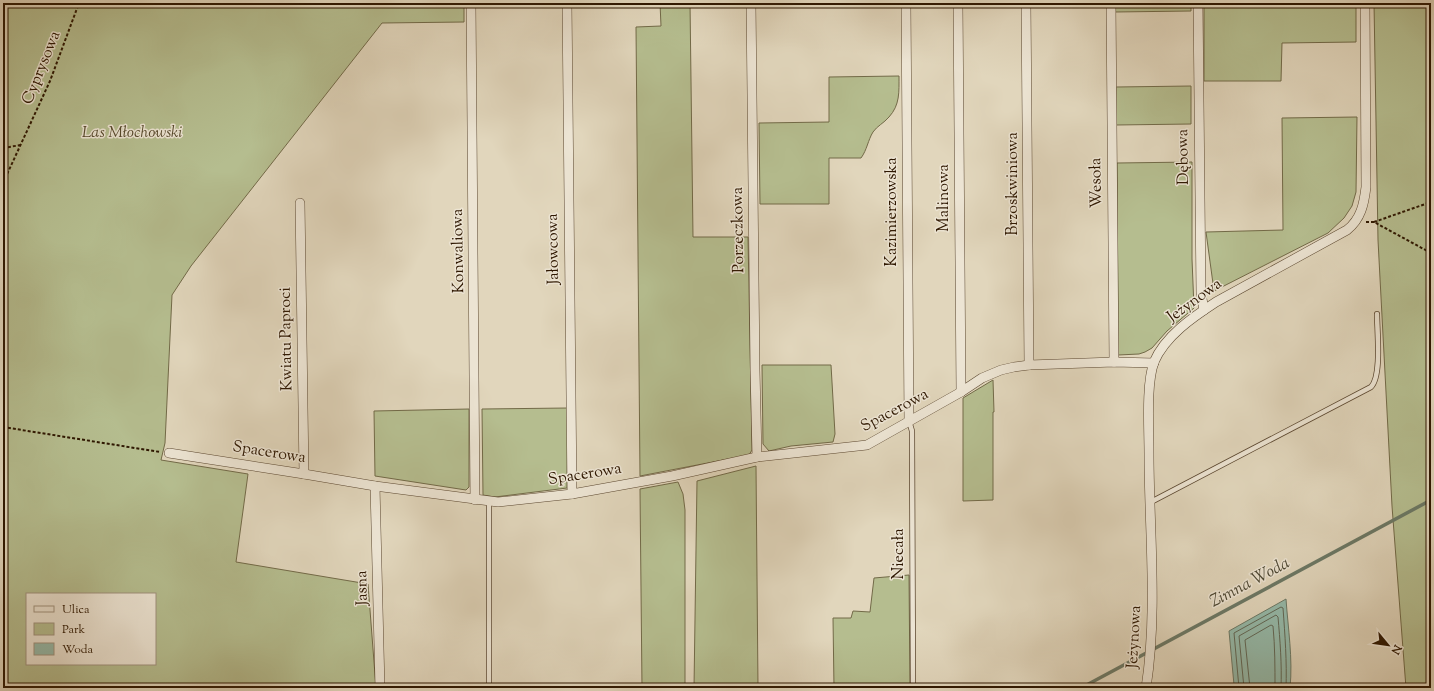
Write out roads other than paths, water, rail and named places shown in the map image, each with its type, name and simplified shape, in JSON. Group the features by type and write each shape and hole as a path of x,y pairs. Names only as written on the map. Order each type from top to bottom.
{"street":[{"name":"Konwaliowa","path":"471,3 476,500"},
{"name":"Jałowcowa","path":"567,3 572,494"},
{"name":"Porzeczkowa","path":"751,3 757,457"},
{"name":"Kazimierzowska","path":"906,3 909,421"},
{"name":"Malinowa","path":"958,3 961,392"},
{"name":"Brzoskwiniowa","path":"1026,3 1029,365"},
{"name":"Wesoła","path":"1111,3 1114,362"},
{"name":"Dębowa","path":"1198,3 1201,293 1204,310"},
{"name":"Jeżynowa","path":"1146,688 1152,644 1153,555 1149,502 1149,416 1150,379 1154,364 1160,351 1169,340 1204,310 1347,230 1355,222 1364,203 1366,187 1365,3"},
{"name":"Kwiatu Paproci","path":"300,203 304,474"},
{"name":"Spacerowa","path":"169,453 375,486 498,502 572,494 672,476 757,457 867,444 961,392 982,378 1001,370 1029,365 1114,362 1154,364"},
{"name":"Jasna","path":"375,486 380,688"}],"lane":[{"path":"1149,502 1371,387 1374,384 1377,374 1377,314"},
{"name":"Niecała","path":"909,421 912,431 913,688"},
{"path":"489,502 489,688"}],"water":[{"path":"1286,599 1291,655 1290,688 1236,688 1234,685 1229,631"}],"waterway":[{"name":"Zimna Woda","path":"1081,688 1431,500"}],"park label":[{"name":"Las Młochowski","path":"132,133"}]}
